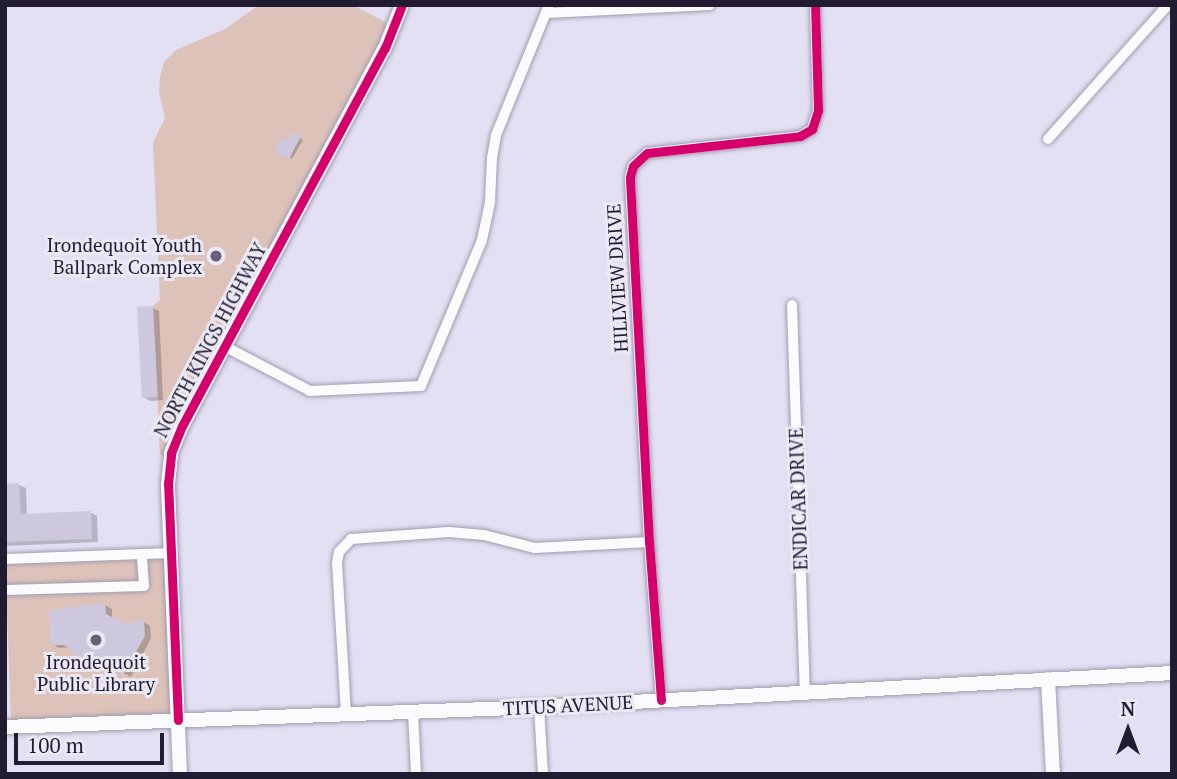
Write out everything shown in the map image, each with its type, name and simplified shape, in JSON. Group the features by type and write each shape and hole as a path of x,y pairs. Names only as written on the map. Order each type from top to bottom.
{"main road":[{"name":"NORTH KINGS HIGHWAY","path":"180,774 168,477 171,453 225,346 385,48 401,5"},
{"name":"TITUS AVENUE","path":"5,727 539,707 1172,673"},
{"path":"1048,679 1053,774"}],"street":[{"path":"225,346 310,391 421,386 482,240 490,201 496,135 548,9 710,5"},
{"name":"HILLVIEW DRIVE","path":"661,700 649,542 630,188 633,166 647,153 655,151 695,149 807,134 816,123 818,110 815,5"},
{"path":"1048,139 1168,5"},
{"name":"ENDICAR DRIVE","path":"792,305 805,693"},
{"path":"346,714 337,563 339,552 351,539 449,532 484,535 535,548 649,542"},
{"path":"5,559 171,553"},
{"path":"5,590 144,586 142,554"},
{"path":"539,707 543,774"},
{"path":"413,712 416,774"}],"shaded area":[{"name":"Irondequoit Youth Ballpark Complex","path":"259,5 353,5 395,27 170,456 160,455 153,306 160,300 153,143 165,118 159,92 160,77 164,62 176,50 225,29"},
{"path":"171,551 177,720 11,726 5,557"}],"building":[{"path":"292,132 301,136 289,159 276,152 280,137 287,141"},
{"path":"153,306 158,397 142,398 137,307"},
{"path":"19,483 21,514 91,511 92,539 5,542 5,484"},
{"name":"Irondequoit Public Library","path":"105,603 106,614 129,626 132,621 144,621 145,636 123,675 92,658 90,662 68,651 70,648 63,645 51,645 49,610"}],"cycle path":[{"path":"178,720 168,484 171,453 182,426 385,48 402,5"},
{"path":"661,700 649,542 630,177 633,166 647,153 800,136 812,129 818,110 815,5"}],"place":[{"name":"Irondequoit Youth Ballpark Complex","path":"216,256"},
{"name":"Irondequoit Public Library","path":"96,640"}]}
